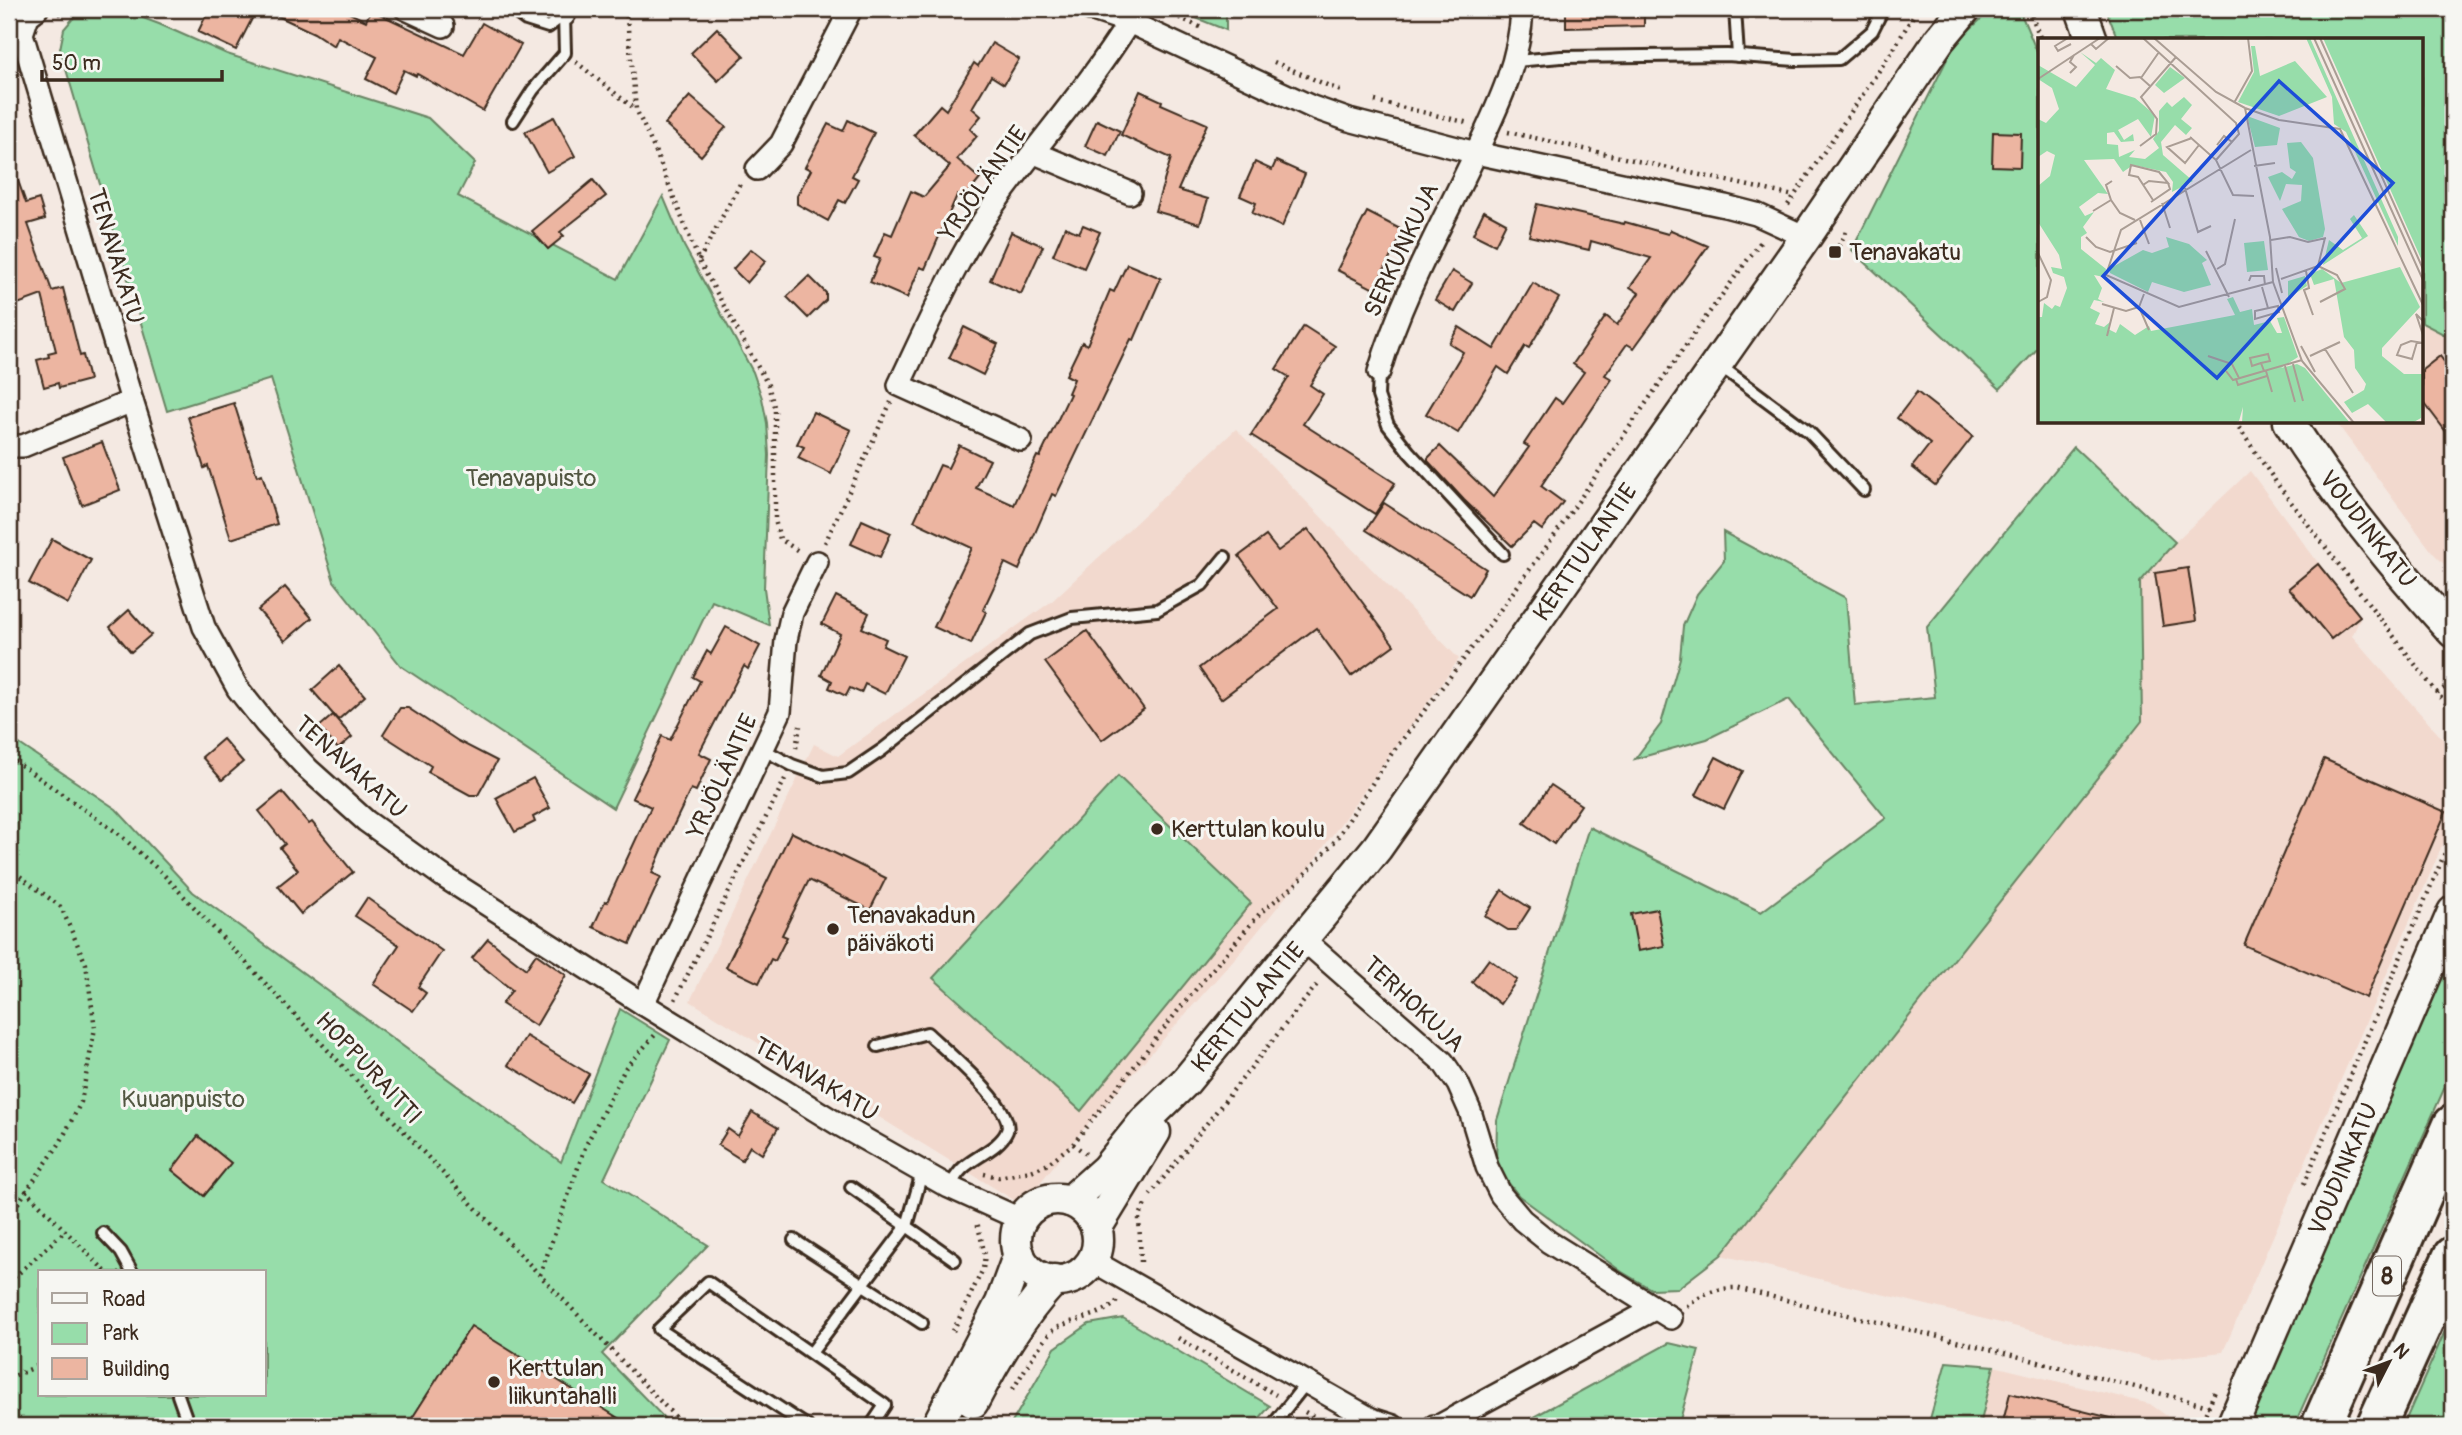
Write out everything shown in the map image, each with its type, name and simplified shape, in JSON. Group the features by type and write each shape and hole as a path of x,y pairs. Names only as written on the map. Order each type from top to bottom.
{"highway":[{"name":"8","path":"2321,1426 2453,1125"},
{"name":"8","path":"2376,1426 2453,1256"}],"street":[{"path":"406,9 443,26"},
{"path":"757,169 781,144 851,9"},
{"path":"1090,9 1129,22 1312,107 1349,120 1476,153 1725,206 1756,214 1806,237"},
{"name":"SERKUNKUJA","path":"1379,372 1391,331 1490,128 1515,61 1522,9"},
{"name":"KERTTULANTIE","path":"1070,1201 1106,1169 1144,1122 1186,1081 1377,848 1806,237 1940,38 1965,9"},
{"path":"2081,9 2091,38"},
{"name":"TENAVAKATU","path":"44,13 28,16 22,34 132,401 204,627 238,689 265,723 308,769 366,821 444,877 838,1124 948,1187 1022,1220"},
{"name":"YRJÖLÄNTIE","path":"1021,440 899,385 972,240 1005,189 1104,62 1129,22"},
{"path":"1035,153 1130,193"},
{"path":"10,448 23,446 132,401"},
{"name":"VOUDINKATU","path":"2289,424 2320,470 2380,549 2453,632"},
{"name":"YRJÖLÄNTIE","path":"643,1004 780,712 786,640 792,613 817,562"},
{"name":"VOUDINKATU","path":"2235,1420 2453,912"},
{"name":"TERHOKUJA","path":"1304,940 1443,1062 1458,1084 1470,1111 1487,1167 1501,1195 1522,1220 1549,1242 1662,1314"},
{"name":"KERTTULANTIE","path":"1097,1227 1186,1081"},
{"path":"1045,1201 1070,1201 1084,1209 1097,1227 1097,1250 1093,1261 1076,1276 1054,1280 1033,1272 1019,1254 1017,1242 1022,1220 1028,1212 1045,1201"},
{"path":"925,1421 1001,1303 1019,1254"},
{"path":"1093,1261 1371,1419 1393,1426"},
{"path":"960,1426 1017,1326 1054,1280"},
{"path":"1434,1426 1441,1425 1662,1314"}],"lane":[{"path":"511,9 526,20 548,27 566,12"},
{"path":"1735,9 1738,56"},
{"path":"1515,61 1562,57 1738,56 1796,60 1839,59 1872,31 1883,9"},
{"path":"513,121 533,90 565,53 566,12"},
{"path":"1717,363 1808,430 1864,490"},
{"path":"1379,372 1378,396 1388,425 1409,452 1503,554"},
{"path":"764,750 792,765 823,776 848,773 882,750 1030,634 1072,618 1157,610 1202,585 1225,557"},
{"path":"878,1046 927,1033 993,1097 1008,1118 1007,1131 998,1142 962,1170 948,1187"},
{"path":"811,1353 907,1226 922,1173"},
{"path":"851,1187 955,1260"},
{"path":"103,1233 121,1252 131,1270"},
{"path":"794,1240 922,1323"},
{"path":"807,1426 659,1329 708,1282 885,1405 871,1426"},
{"path":"1272,1426 1307,1382"},
{"path":"178,1396 189,1426"}],"path":[{"path":"44,13 69,9"},
{"path":"626,9 636,109 699,261 768,385 775,410 775,520 780,539 817,562"},
{"path":"962,1170 999,1177 1031,1171 1046,1165 1073,1144 1180,1008 1261,912 1317,863 1335,841 1392,753 1502,608 1729,284 1776,223 1895,47 1917,9"},
{"path":"2029,9 2040,38"},
{"path":"565,53 636,109"},
{"path":"699,261 738,184 757,169"},
{"path":"2236,424 2278,485 2437,693 2453,710"},
{"path":"2437,693 2453,682"},
{"name":"HOPPURAITTI","path":"9,757 119,834 163,873 460,1192 684,1426"},
{"path":"2304,1185 2453,834"},
{"path":"9,868 61,907 86,964 95,1028 81,1102 60,1143 9,1216"},
{"path":"1008,1397 1051,1332 1064,1324 1096,1315 1116,1302 1141,1266 1139,1218 1147,1198 1332,965"},
{"path":"653,985 687,1005"},
{"path":"25,1190 104,1270"},
{"path":"950,1338 983,1269 985,1255 976,1223"},
{"path":"9,1282 66,1230"},
{"path":"1662,1314 1702,1294 1721,1288 1736,1288 2209,1406 2235,1420"},
{"path":"1174,1336 1330,1426"},
{"path":"9,1378 38,1367"},
{"path":"2200,1426 2219,1381"},
{"path":"906,1426 925,1421"}],"shaded area":[{"path":"2424,324 2453,339 2453,573 2433,553 2337,424 2424,424"},
{"name":"Kerttulan koulu","path":"1236,429 1459,659 1305,873 1250,941 1077,1137 1022,1205 690,1001 814,744 838,756 1052,601"},
{"path":"2250,471 2360,619 2352,636 2448,745 2453,779 2453,821 2223,1352 2153,1360 1721,1255 2142,721 2140,582 2175,542"},
{"path":"1994,1366 2150,1404 2181,1426 1980,1426"}],"green space":[{"name":"Tenavapuisto","path":"81,9 119,9 227,54 428,118 475,163 458,196 618,279 663,196 684,246 753,372 762,398 769,455 764,588 769,625 712,601 613,808 401,666 334,581 271,379 167,411 60,49 64,29"},
{"path":"1175,9 1226,9 1226,30 1181,12"},
{"path":"1992,9 2019,9 2038,54 2038,348 2000,389 1852,250 1955,43"},
{"path":"2106,9 2453,9 2453,339 2424,324 2424,38 2117,38"},
{"path":"2074,447 2175,542 2140,582 2142,721 1721,1255 1678,1288 1651,1289 1622,1272 1519,1196 1496,1167 1497,1120 1589,827 1761,912 1886,818 1789,699 1707,739 1635,759 1661,724 1680,658 1683,626 1697,594 1724,561 1723,532 1846,598 1855,705 1935,697 1927,627"},
{"name":"Kuuanpuisto","path":"9,737 116,809 193,892 561,1162 620,1009 670,1040 604,1179 708,1245 602,1354 672,1426 9,1426"},
{"path":"1118,776 1251,903 1081,1111 933,978"},
{"path":"2453,951 2453,1069 2294,1426 2247,1426"},
{"path":"2453,1313 2453,1426 2403,1426"},
{"path":"1123,1318 1270,1406 1253,1426 1010,1426 1055,1348 1089,1324"},
{"path":"1669,1343 1699,1350 1680,1420 1699,1426 1517,1426"},
{"path":"1946,1362 1994,1366 1980,1426 1928,1426"}],"building":[{"path":"209,9 257,9 236,50 198,32"},
{"path":"263,9 341,9 366,21 371,10 464,54 482,23 521,45 483,111 417,74 416,76 404,70 393,93 366,79 377,57 338,37 334,46 314,33"},
{"path":"1566,9 1644,9 1644,26 1566,28"},
{"path":"717,28 744,56 718,81 691,53"},
{"path":"992,43 1019,59 1004,84 991,76 972,108 981,116 970,129 977,136 957,159 980,179 963,200 957,195 925,269 920,267 907,298 870,282 880,259 874,257 885,232 892,235 911,191 924,197 950,166 914,135 940,105 946,110 974,63 978,66"},
{"path":"1140,91 1162,101 1161,104 1207,124 1178,190 1208,199 1200,224 1155,211 1171,158 1121,135"},
{"path":"690,96 726,127 701,156 665,124"},
{"path":"554,117 575,156 547,172 525,132"},
{"path":"848,120 874,133 852,176 858,179 845,203 839,200 828,221 797,204 797,196 811,170 805,167 828,124 843,131"},
{"path":"1097,120 1120,131 1108,156 1085,146"},
{"path":"1993,132 2021,133 2020,167 1992,166"},
{"path":"11,161 26,203 39,199 45,219 28,224 52,291 63,288 80,356 83,355 89,380 59,388 58,383 44,387 37,360 49,357 48,353 56,351 42,295 15,305 9,287"},
{"path":"1276,161 1305,174 1282,227 1252,213 1256,203 1240,196 1255,162 1272,170"},
{"path":"593,180 606,196 560,232 564,236 548,249 532,231"},
{"path":"1537,204 1668,234 1671,230 1708,246 1634,348 1627,344 1605,375 1612,379 1541,486 1563,502 1542,530 1534,524 1512,546 1464,500 1428,458 1440,446 1493,497 1529,447 1524,444 1555,398 1562,403 1584,372 1573,364 1606,316 1617,325 1639,293 1630,287 1651,258 1591,241 1589,250 1529,236"},
{"path":"1484,211 1506,223 1495,245 1473,234"},
{"path":"1367,212 1404,231 1374,289 1337,270"},
{"path":"1083,225 1100,232 1084,268 1053,255 1065,227 1079,233"},
{"path":"1011,232 1043,246 1021,294 990,280"},
{"path":"751,249 766,261 747,283 733,269"},
{"path":"1127,264 1161,278 1134,340 1131,339 1056,496 1052,494 1019,570 1005,563 971,644 934,627 972,548 914,521 940,465 948,468 959,445 990,460 976,488 1014,505 1070,394 1068,393 1074,379 1066,375 1082,342 1087,345 1110,290 1114,292"},
{"path":"1452,271 1472,283 1455,312 1435,300"},
{"path":"809,276 826,293 826,300 808,318 787,297"},
{"path":"1533,283 1559,298 1529,348 1525,346 1508,374 1498,367 1458,433 1426,414 1463,352 1449,343 1459,327 1494,349"},
{"path":"1304,326 1335,346 1310,385 1323,394 1303,424 1395,483 1375,514 1251,435 1289,377 1276,369"},
{"path":"964,327 998,344 983,375 949,358"},
{"path":"2440,356 2453,374 2453,441 2424,403 2424,368"},
{"path":"1917,392 1973,436 1935,485 1912,467 1930,444 1897,418"},
{"path":"234,403 257,476 262,474 277,524 231,539 208,466 204,468 188,417"},
{"path":"813,412 851,430 831,474 798,458 804,447 797,444"},
{"path":"102,442 120,490 82,505 63,457"},
{"path":"1384,503 1486,569 1470,596 1366,530"},
{"path":"862,520 891,533 880,557 851,544"},
{"path":"1308,529 1394,645 1351,676 1316,628 1221,699 1199,668 1278,609 1239,556 1266,536 1278,551"},
{"path":"52,539 91,560 68,604 29,583"},
{"path":"2318,564 2360,616 2331,639 2289,588"},
{"path":"2188,568 2196,621 2163,626 2155,573"},
{"path":"285,587 312,618 285,641 258,610"},
{"path":"836,596 869,613 862,628 886,639 883,646 904,656 885,694 865,684 861,693 850,688 846,696 829,688 832,681 821,675 840,634 822,624"},
{"path":"129,610 151,635 131,652 110,627"},
{"path":"726,627 760,646 748,669 744,666 699,753 711,759 696,791 691,789 665,843 652,873 661,877 630,944 593,927 651,807 632,798 662,736 670,740 700,681 693,677 707,651 711,654"},
{"path":"1087,631 1144,709 1102,740 1045,662"},
{"path":"339,666 365,696 338,720 312,690"},
{"path":"400,708 408,708 458,741 497,761 478,795 470,795 428,772 431,766 383,735"},
{"path":"333,715 352,737 338,749 319,727"},
{"path":"223,739 243,762 222,780 202,757"},
{"path":"1716,757 1743,771 1724,809 1696,795"},
{"path":"2324,759 2446,812 2366,998 2244,945"},
{"path":"533,778 550,808 533,817 535,822 515,832 496,798"},
{"path":"1551,785 1581,805 1554,844 1524,823"},
{"path":"282,792 309,824 312,822 353,872 301,914 278,886 298,870 280,848 285,844 259,811"},
{"path":"791,832 886,878 870,910 809,880 782,935 787,937 775,961 771,959 759,983 726,967"},
{"path":"1502,890 1530,908 1516,930 1508,930 1485,916"},
{"path":"367,898 442,951 418,987 426,993 413,1011 373,984 399,945 355,916"},
{"path":"1657,909 1664,946 1638,951 1631,914"},
{"path":"488,939 526,969 536,954 566,975 536,1026 502,1004 512,990 472,958"},
{"path":"1489,959 1517,980 1500,1004 1472,982"},
{"path":"526,1036 589,1074 572,1103 508,1065"},
{"path":"752,1112 778,1128 762,1154 750,1146 742,1160 718,1145 728,1129 738,1136"},
{"path":"198,1136 231,1163 204,1196 172,1170"},
{"name":"Kerttulan liikuntahalli","path":"471,1326 631,1426 407,1426"},
{"path":"2010,1393 2115,1419 2114,1426 2002,1426"}],"place":[{"name":"Tenavakatu","path":"1835,252"},
{"name":"Kerttulan koulu","path":"1157,829"},
{"name":"Tenavakadun päiväkoti","path":"833,929"},
{"name":"Kerttulan liikuntahalli","path":"494,1382"}]}
